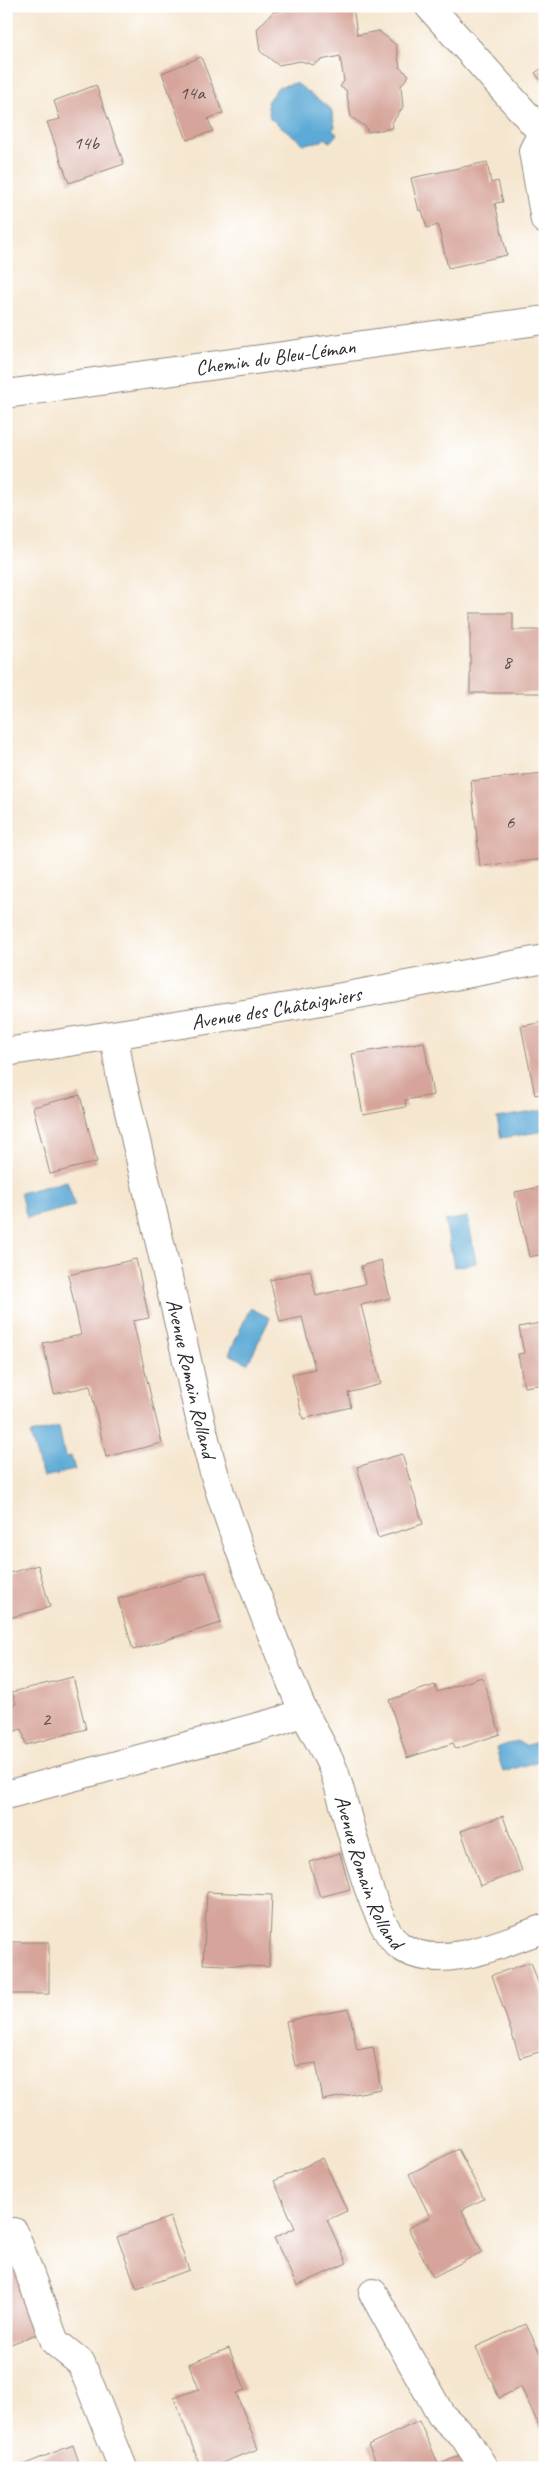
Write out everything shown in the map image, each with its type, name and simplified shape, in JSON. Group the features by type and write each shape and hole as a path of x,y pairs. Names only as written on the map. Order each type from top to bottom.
{"street":[{"path":"429,6 544,134 533,151 545,220"},
{"name":"Chemin du Bleu-Léman","path":"6,394 545,320"},
{"name":"Avenue des Châtaigniers","path":"6,1052 294,1006 545,959"},
{"name":"Avenue Romain Rolland","path":"114,1035 120,1073 217,1481 254,1588 303,1712 334,1771 374,1900 384,1925 396,1942 415,1954 448,1957 485,1948 545,1928"},
{"path":"6,1795 280,1722 303,1712"},
{"path":"14,2232 56,2342 81,2363 123,2468"},
{"path":"373,2293 441,2414 465,2438 484,2468"}],"water":[{"path":"296,83 331,109 335,127 332,130 337,134 330,142 325,138 322,141 304,144 270,118 267,102 278,87"},
{"path":"545,1110 545,1131 501,1138 497,1118"},
{"path":"67,1181 75,1206 27,1218 20,1193"},
{"path":"468,1217 476,1263 454,1267 445,1221"},
{"path":"250,1308 270,1318 248,1363 229,1354"},
{"path":"59,1427 65,1457 71,1456 75,1470 43,1477 30,1434"},
{"path":"544,1740 545,1759 503,1772 496,1748 517,1741 525,1746"}],"building":[{"path":"295,6 345,6 354,13 357,35 379,31 396,45 400,68 409,75 401,86 403,107 392,123 393,128 367,132 366,127 351,117 346,90 340,87 344,81 340,56 321,60 313,65 301,61 278,65 260,51 257,29 273,12 293,9"},
{"path":"201,57 223,113 208,119 213,131 187,140 162,73"},
{"path":"545,66 545,86 535,73"},
{"path":"96,85 124,164 69,183 47,122 60,119 54,101"},
{"path":"487,162 491,183 498,181 503,202 495,203 507,255 448,268 438,225 427,228 422,210 419,211 411,178"},
{"path":"470,613 513,613 513,630 545,630 545,693 470,693"},
{"path":"543,773 545,859 480,866 471,781"},
{"path":"545,1022 545,1093 535,1095 521,1026"},
{"path":"424,1042 433,1095 405,1100 406,1107 363,1115 352,1054"},
{"path":"80,1095 97,1162 50,1174 33,1107"},
{"path":"545,1186 545,1254 529,1257 515,1192"},
{"path":"136,1259 149,1318 133,1321 162,1443 106,1457 90,1386 54,1394 43,1343 81,1335 68,1275"},
{"path":"381,1260 390,1298 361,1305 381,1384 348,1393 351,1407 303,1419 292,1374 315,1369 302,1317 280,1322 270,1280 310,1270 316,1296 365,1284 361,1266"},
{"path":"545,1322 545,1384 524,1387 518,1354 524,1353 519,1327"},
{"path":"402,1454 423,1524 378,1538 357,1467"},
{"path":"38,1565 50,1607 6,1619 6,1574"},
{"path":"206,1572 221,1623 133,1650 118,1599"},
{"path":"73,1677 86,1729 26,1745 22,1729 12,1732 6,1707 16,1704 12,1692"},
{"path":"482,1677 500,1734 456,1749 453,1743 407,1758 389,1700 435,1685 437,1692"},
{"path":"503,1816 522,1871 480,1886 461,1831"},
{"path":"340,1853 350,1889 320,1897 309,1862"},
{"path":"207,1892 272,1895 269,1967 203,1964"},
{"path":"6,1942 49,1942 49,1994 6,1994"},
{"path":"531,1962 545,2003 545,2050 520,2058 492,1975"},
{"path":"349,2009 357,2050 373,2047 381,2089 323,2100 316,2063 295,2066 286,2021"},
{"path":"458,2149 484,2199 462,2210 482,2252 433,2277 408,2228 430,2217 409,2174"},
{"path":"323,2158 347,2211 327,2220 347,2263 297,2286 274,2238 295,2228 274,2181"},
{"path":"170,2217 189,2270 137,2289 117,2237"},
{"path":"15,2260 44,2331 6,2346 6,2263"},
{"path":"526,2324 545,2364 545,2428 541,2430 521,2387 499,2398 476,2347"},
{"path":"229,2348 245,2390 236,2393 258,2449 208,2468 201,2468 174,2398 199,2389 189,2364"},
{"path":"419,2421 439,2465 462,2454 468,2468 379,2468 368,2445"},
{"path":"73,2445 81,2468 15,2468"}]}
